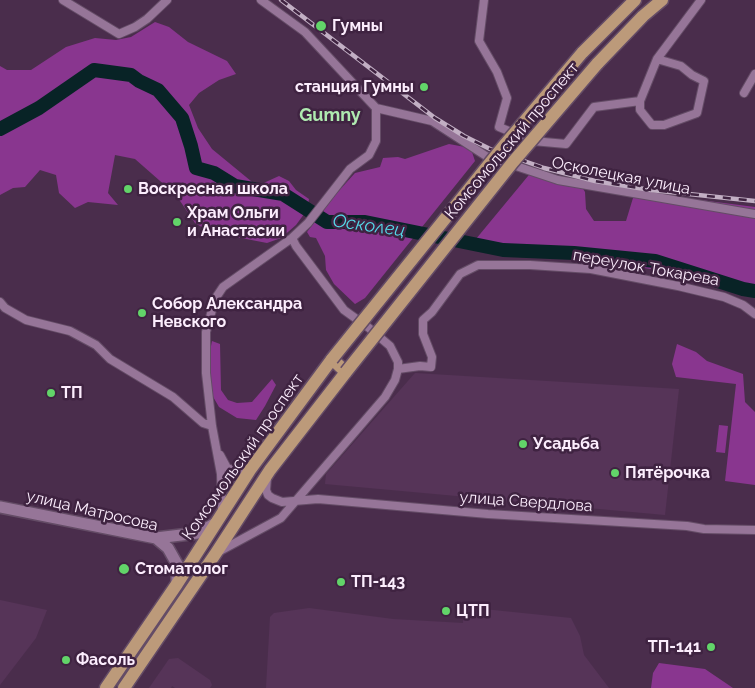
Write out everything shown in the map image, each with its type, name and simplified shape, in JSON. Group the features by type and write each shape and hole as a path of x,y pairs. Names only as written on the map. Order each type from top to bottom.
{"main road":[{"name":"Комсомольский проспект","path":"106,688 177,584 250,470 332,359 506,143 582,53 635,0"},
{"name":"Комсомольский проспект","path":"124,688 267,475 346,372 513,162 597,64 643,16 662,0"},
{"path":"332,359 346,372"},
{"name":"улица Матросова","path":"0,507 156,538 168,548 174,559 177,584"},
{"path":"156,538 198,533 214,524"}],"street":[{"path":"63,0 119,34 140,23 167,0"},
{"path":"222,512 221,474 212,426 206,373 206,332 216,300 223,287 292,238 308,223 350,169 369,155 376,141 376,108 305,32 261,0"},
{"path":"484,0 479,41 496,72 506,98 499,127 533,141 566,144 594,107 640,101"},
{"path":"657,59 682,66 704,82 697,113 664,125 652,125 640,110 640,101 657,59 701,0"},
{"path":"744,92 755,74"},
{"name":"Осколецкая улица","path":"376,108 432,122 486,156 558,180 755,214"},
{"path":"292,238 344,310 390,346 398,362 398,369"},
{"name":"переулок Токарева","path":"398,369 420,366 431,367 432,357 424,334 423,320 432,312 460,274 478,265 530,265 591,269 724,297 743,305 755,314"},
{"path":"0,302 5,308 26,320 70,331 96,345 110,359 173,397 203,423 212,426"},
{"name":"Комсомольский проспект","path":"216,553 281,518 385,397 395,380 398,369"},
{"path":"217,450 227,468 236,471 250,470"},
{"name":"улица Свердлова","path":"267,475 266,490 268,495 282,502 318,499 488,514 687,526 704,529 755,530"}],"shaded area":[{"path":"155,22 169,27 188,42 227,61 236,74 219,80 199,93 189,105 198,128 212,149 257,186 279,176 289,181 296,190 309,199 307,210 296,225 281,238 267,243 210,232 195,223 176,195 135,159 115,155 108,193 118,205 88,202 75,208 59,193 56,175 40,170 25,187 13,188 0,195 0,66 7,70 31,70 66,47 95,38 116,40 131,37"},
{"path":"449,144 465,147 472,152 475,161 365,298 355,304 334,284 326,270 325,256 316,238 310,237 307,232 355,173 380,167 383,158 398,157 405,159"},
{"path":"533,170 582,187 585,192 586,209 594,221 626,221 633,198 638,192 755,207 755,294 726,288 694,277 639,267 570,256 499,254 471,245"},
{"path":"212,341 220,344 221,390 228,400 237,403 252,402 272,379 276,385 256,420 237,418 219,407 212,395 209,381"},
{"path":"677,344 696,352 707,361 743,374 745,402 755,412 755,485 725,481 736,384 676,377 672,364"},
{"path":"415,373 679,389 665,515 325,484 326,474"},
{"path":"719,425 728,426 725,453 716,452"},
{"path":"0,600 47,610 36,638 0,685"},
{"path":"464,607 571,618 580,636 584,655 609,688 266,688 270,617 274,613 309,608 393,619 463,623"},
{"path":"178,658 210,680 212,685 210,688 175,688 172,686 171,688 149,688 169,659"},
{"path":"659,663 705,669 733,688 651,688 653,673"}],"waterway":[{"name":"Осколец","path":"0,129 39,108 94,70 131,75 158,90 182,118 196,168 214,173 235,186 283,194 327,222 365,222 503,250 574,253 655,261 743,289 755,291"}],"railway":[{"path":"281,0 435,118 490,149 544,168 595,181 651,190 755,201"}],"place":[{"name":"Гумны","path":"321,26"},
{"name":"станция Гумны","path":"424,87"},
{"name":"Воскресная школа","path":"128,189"},
{"name":"Храм Ольги и Анастасии","path":"177,222"},
{"name":"Собор Александра Невского","path":"142,313"},
{"name":"ТП","path":"51,393"},
{"name":"Усадьба","path":"523,444"},
{"name":"Пятёрочка","path":"615,473"},
{"name":"Стоматолог","path":"124,569"},
{"name":"ТП-143","path":"341,582"},
{"name":"ЦТП","path":"446,611"},
{"name":"ТП-141","path":"711,647"},
{"name":"Фасоль","path":"66,660"}],"district":[{"name":"Gumny","path":"330,116"}]}
